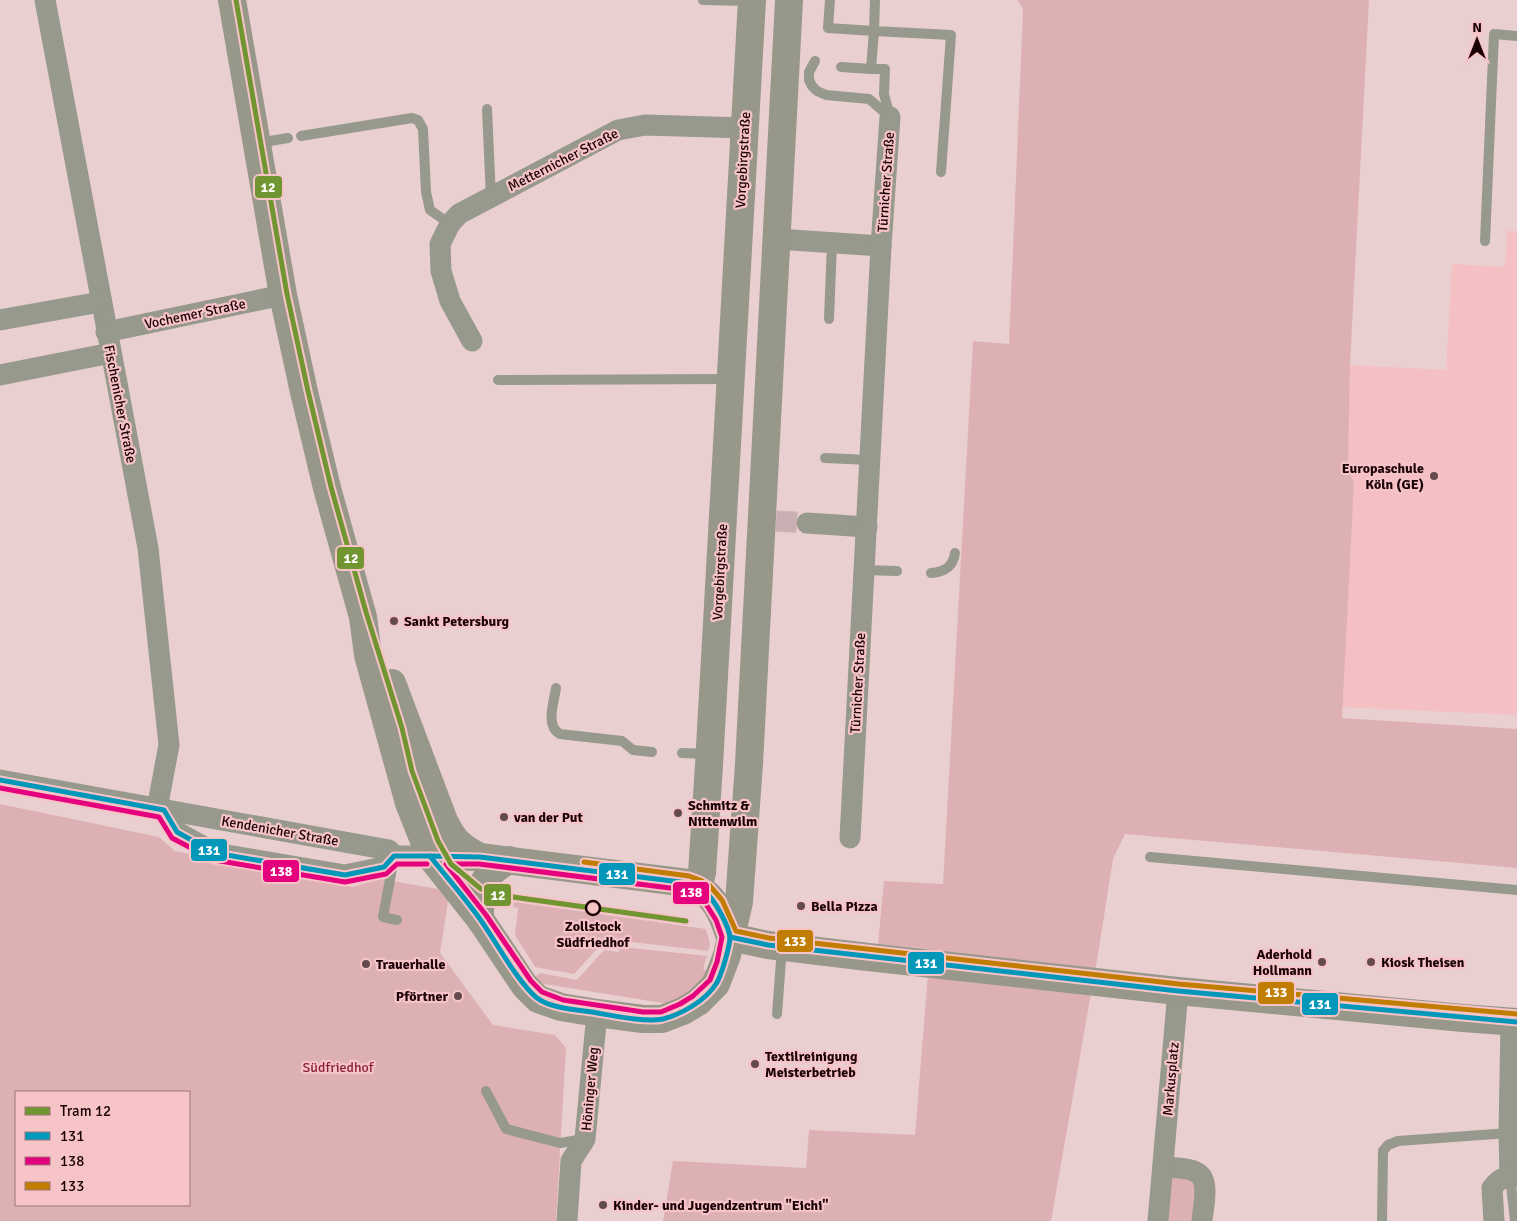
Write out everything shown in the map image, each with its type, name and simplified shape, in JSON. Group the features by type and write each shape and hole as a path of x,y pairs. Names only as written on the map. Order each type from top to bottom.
{"street":[{"name":"Fischenicher Straße","path":"45,0 100,302 148,548 169,745 160,810"},
{"path":"232,0 283,295 327,488 363,617 368,655 409,803 430,856 480,920 525,986 538,999 561,1007 643,1019 662,1019 683,1011 698,1002 716,984 727,955 739,902 769,520 769,379 789,0"},
{"name":"Vorgebirgstraße","path":"698,887 702,873 709,760 752,1"},
{"name":"Türnicher Straße","path":"850,838 881,246 890,117"},
{"name":"Metternicher Straße","path":"472,340 450,301 441,271 440,244 450,224 460,214 618,130 645,125 745,128"},
{"name":"Türnicher Straße","path":"776,239 881,246"},
{"name":"Vochemer Straße","path":"106,332 283,295"},
{"path":"0,320 100,302"},
{"path":"0,375 111,353"},
{"path":"730,379 769,379"},
{"path":"807,523 867,527"},
{"path":"363,617 381,654 444,821 453,839 467,851 480,857"},
{"path":"709,760 716,778 728,783 742,776 750,764"},
{"name":"Kendenicher Straße","path":"0,780 389,850 394,856 430,856"},
{"path":"160,810 177,832 215,853 345,875 384,867 394,856"},
{"path":"430,856 480,857 509,860 674,881 698,887 710,896 718,907 724,917 730,937"},
{"path":"480,920 481,888 483,882 496,867 509,860"},
{"path":"730,937 782,946 1178,991 1514,1021 1509,1133 1514,1176 1499,1179 1492,1188 1494,1221"},
{"name":"Markusplatz","path":"1158,1221 1178,991"},
{"name":"Höninger Weg","path":"567,1221 570,1160 585,1138 597,1013"},
{"path":"1164,1167 1194,1171 1201,1175 1205,1184 1202,1221"}],"lane":[{"path":"703,0 752,1"},
{"path":"830,0 828,28 951,35 941,172"},
{"path":"871,69 875,0"},
{"path":"1485,241 1494,34 1517,36"},
{"path":"815,61 809,80 817,90 826,95 870,99 890,117"},
{"path":"841,67 885,69 884,94 890,117"},
{"path":"487,109 490,198"},
{"path":"301,136 412,118 418,120 423,129 426,192 430,210 450,224"},
{"path":"257,143 288,138"},
{"path":"829,319 832,243"},
{"path":"498,380 730,379"},
{"path":"825,458 870,460"},
{"path":"931,573 942,572 947,568 952,563 955,553"},
{"path":"864,570 896,571"},
{"path":"556,688 551,722 556,732 622,741 633,750 652,752"},
{"path":"682,753 709,760"},
{"path":"394,856 383,918 397,920"},
{"path":"1150,857 1517,890"},
{"path":"777,1014 782,946"},
{"path":"486,1091 506,1129 560,1143 585,1138"},
{"path":"1382,1221 1383,1151 1388,1145 1398,1141 1509,1133"},
{"path":"1514,1176 1515,1221"}],"shaded area":[{"name":"Europaschule Köln (GE)","path":"1507,231 1517,231 1517,715 1342,707 1354,483 1348,470 1350,365 1446,370 1452,264 1505,267"}],"green space":[{"path":"1017,0 1369,0 1350,365 1348,470 1354,483 1342,718 1517,729 1517,868 1125,834 1113,859 1051,1221 663,1221 673,1161 806,1168 809,1130 915,1135 930,949 878,944 884,881 943,884 973,341 1009,344 1023,9"},
{"name":"Südfriedhof","path":"0,804 159,837 175,851 352,887 381,879 438,889 448,901 440,953 493,1025 555,1035 566,1048 556,1221 0,1221"},
{"path":"514,902 706,929 710,944 708,951 606,939 574,974 535,967 515,935 518,908 513,907"},
{"path":"622,947 707,956 703,969 711,973 703,984 669,1004 544,984 532,978 540,973 577,980 604,950 618,952"},
{"path":"1174,1176 1192,1178 1197,1185 1194,1221 1164,1221 1168,1183"}],"tunnel":[{"path":"776,521 807,523"}],"tram line":[{"name":"12","path":"236,0 287,294 331,487 366,612 402,728 412,771 438,841 451,864 481,889 498,895 686,921"}],"transit line":[{"name":"131","path":"0,780 164,810 177,832 215,853 345,875 384,867 394,856 430,856"},
{"name":"138","path":"0,788 159,817 172,838 214,860 345,882 386,874 397,864 427,864"},
{"name":"131","path":"430,856 480,857 691,884 703,890 710,897 722,916 729,933 729,947 720,975 716,984 706,996 678,1014 663,1019 628,1018 549,1004 530,992 476,913 430,856"},
{"name":"133","path":"584,862 689,876 700,880 710,886 722,900 736,931 769,938 1179,984 1517,1014"},
{"name":"138","path":"446,864 479,864 686,890 704,901 716,920 722,937 717,962 710,980 693,996 661,1012 643,1012 563,1000 542,992 531,981 486,915 446,864"},
{"name":"131","path":"730,937 768,945 1178,991 1517,1022"}],"place":[{"name":"Europaschule Köln (GE)","path":"1434,476"},
{"name":"Sankt Petersburg","path":"394,621"},
{"name":"Schmitz & Nittenwilm","path":"678,813"},
{"name":"van der Put","path":"504,817"},
{"name":"Bella Pizza","path":"801,906"},
{"name":"Zollstock Südfriedhof","path":"593,908"},
{"name":"Aderhold Hollmann","path":"1322,962"},
{"name":"Kiosk Theisen","path":"1371,962"},
{"name":"Trauerhalle","path":"366,964"},
{"name":"Pförtner","path":"458,996"},
{"name":"Textilreinigung Meisterbetrieb","path":"755,1064"},
{"name":"Kinder- und Jugendzentrum \"Eichi\"","path":"603,1205"}]}
